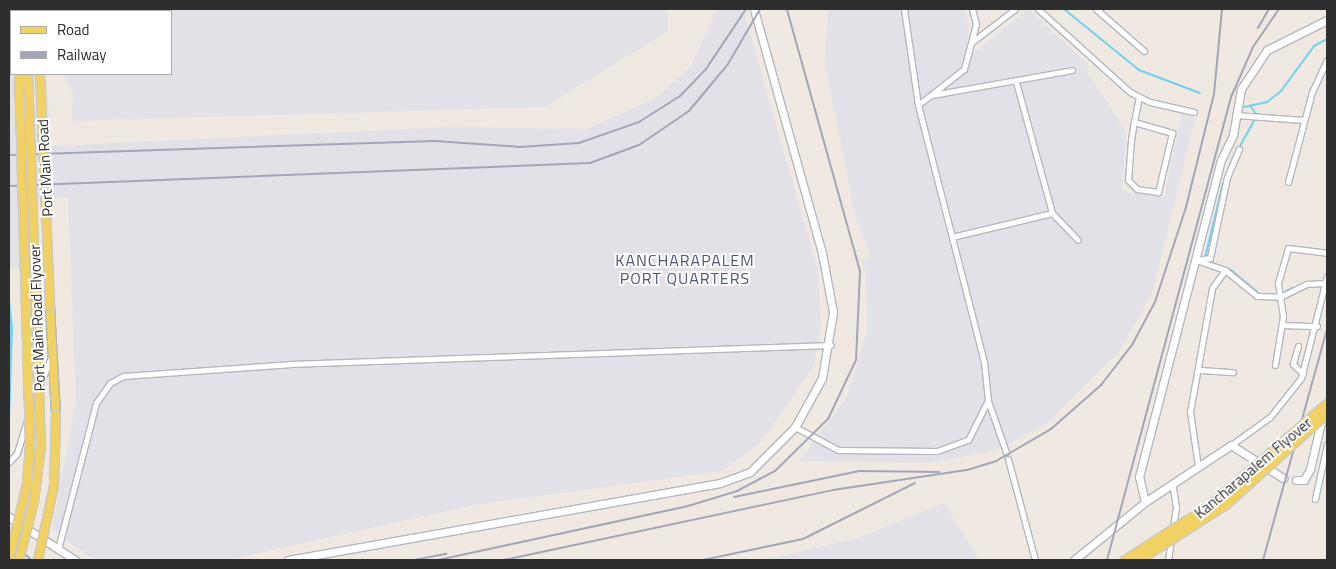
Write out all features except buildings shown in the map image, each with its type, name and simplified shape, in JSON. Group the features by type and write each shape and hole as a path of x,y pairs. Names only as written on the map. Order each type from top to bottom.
{"main road":[{"name":"Port Main Road Flyover","path":"9,560 27,484 30,444 19,75"},
{"name":"Port Main Road Flyover","path":"19,560 34,502 41,446 28,75"},
{"name":"Port Main Road","path":"38,560 54,486 56,415 40,75"},
{"name":"Kancharapalem Flyover","path":"1125,560 1208,507 1327,404"},
{"name":"Kancharapalem Flyover","path":"1140,560 1226,505 1327,414"}],"street":[{"path":"288,560 720,483 750,472 795,428 822,378 831,345 833,312 828,277 754,9"},
{"path":"904,9 918,105 984,362 988,400 1006,452"},
{"path":"918,105 964,69 976,24 972,9"},
{"path":"972,42 1016,9"},
{"path":"1038,9 1139,97 1194,112"},
{"path":"1096,9 1144,51"},
{"path":"1145,502 1139,477 1199,259 1238,98 1248,73 1266,50 1327,20"},
{"path":"1288,182 1304,120 1327,60"},
{"path":"932,95 1016,82 1072,70"},
{"path":"1016,82 1052,213 1078,240"},
{"path":"1134,122 1172,133 1158,192 1129,184 1134,122 1139,97"},
{"path":"1235,112 1256,118 1304,120"},
{"path":"1199,259 1210,258 1227,177 1239,149"},
{"path":"952,237 1052,213"},
{"path":"1275,365 1282,325 1278,278 1288,248 1327,253"},
{"path":"1199,259 1225,270 1257,296 1280,295 1307,284 1326,285"},
{"path":"1198,466 1190,418 1201,370 1212,288 1225,270"},
{"path":"1074,560 1145,502 1270,417 1303,374 1317,326 1327,276"},
{"path":"1282,325 1317,326"},
{"path":"58,550 96,403 110,383 123,376 289,364 831,345"},
{"path":"1298,346 1293,364 1303,374"},
{"path":"9,462 22,443 53,347"},
{"path":"1201,370 1234,372"},
{"path":"1296,480 1304,480 1310,469 1327,398"},
{"path":"795,428 838,450 937,451 968,440 988,400"},
{"path":"1231,444 1283,478"},
{"path":"1315,499 1327,444"},
{"path":"1008,459 1035,560"},
{"path":"1168,560 1176,507 1172,483"},
{"path":"9,517 75,560"}],"shaded area":[{"path":"9,9 17,9 10,10 10,75 34,75 47,80 51,146 450,127 587,129 656,98 691,66 717,9 743,9 818,271 821,329 814,365 762,441 723,471 474,505 227,560 94,560 52,529 76,402 68,197 18,201 22,267 9,268"},
{"path":"55,9 667,9 668,31 545,107 72,121 73,93 64,75 172,75 172,10"},
{"path":"828,9 964,9 969,24 967,47 975,52 1028,9 1088,64 1087,71 1126,132 1122,191 1164,197 1182,114 1195,118 1153,291 1120,350 1045,425 994,451 930,463 799,461 846,398 867,331 866,272 861,261 871,257 855,216 825,63"},
{"path":"944,503 979,560 764,560 858,538"}],"water":[{"path":"9,290 13,329 9,449"}],"waterway":[{"path":"1064,9 1139,70 1200,93"},
{"path":"1244,107 1267,102 1281,91 1314,46 1327,39"},
{"path":"1251,107 1256,114"},
{"path":"1230,164 1255,119"},
{"path":"1205,258 1223,183"},
{"path":"1212,263 1231,270 1261,295"},
{"path":"1281,294 1292,288"}],"railway":[{"path":"9,155 435,141 520,147 579,143 639,122 680,96 706,69 746,9"},
{"path":"9,186 590,163 639,145 689,111 728,64 760,9"},
{"path":"438,560 688,506 737,491 775,471 828,419 856,360 860,271 787,9"},
{"path":"504,560 833,490 967,470 996,461 1051,429 1101,385 1132,345 1155,302 1186,207 1214,94 1222,9"},
{"path":"1258,28 1269,9"},
{"path":"1107,560 1232,95 1253,47 1279,9"},
{"path":"1263,560 1327,330"},
{"path":"734,497 859,471 939,472"},
{"path":"703,560 803,539 915,483"},
{"path":"9,540 31,560"},
{"path":"414,560 446,554"}],"district":[{"name":"KANCHARAPALEM PORT QUARTERS","path":"685,269"}]}
